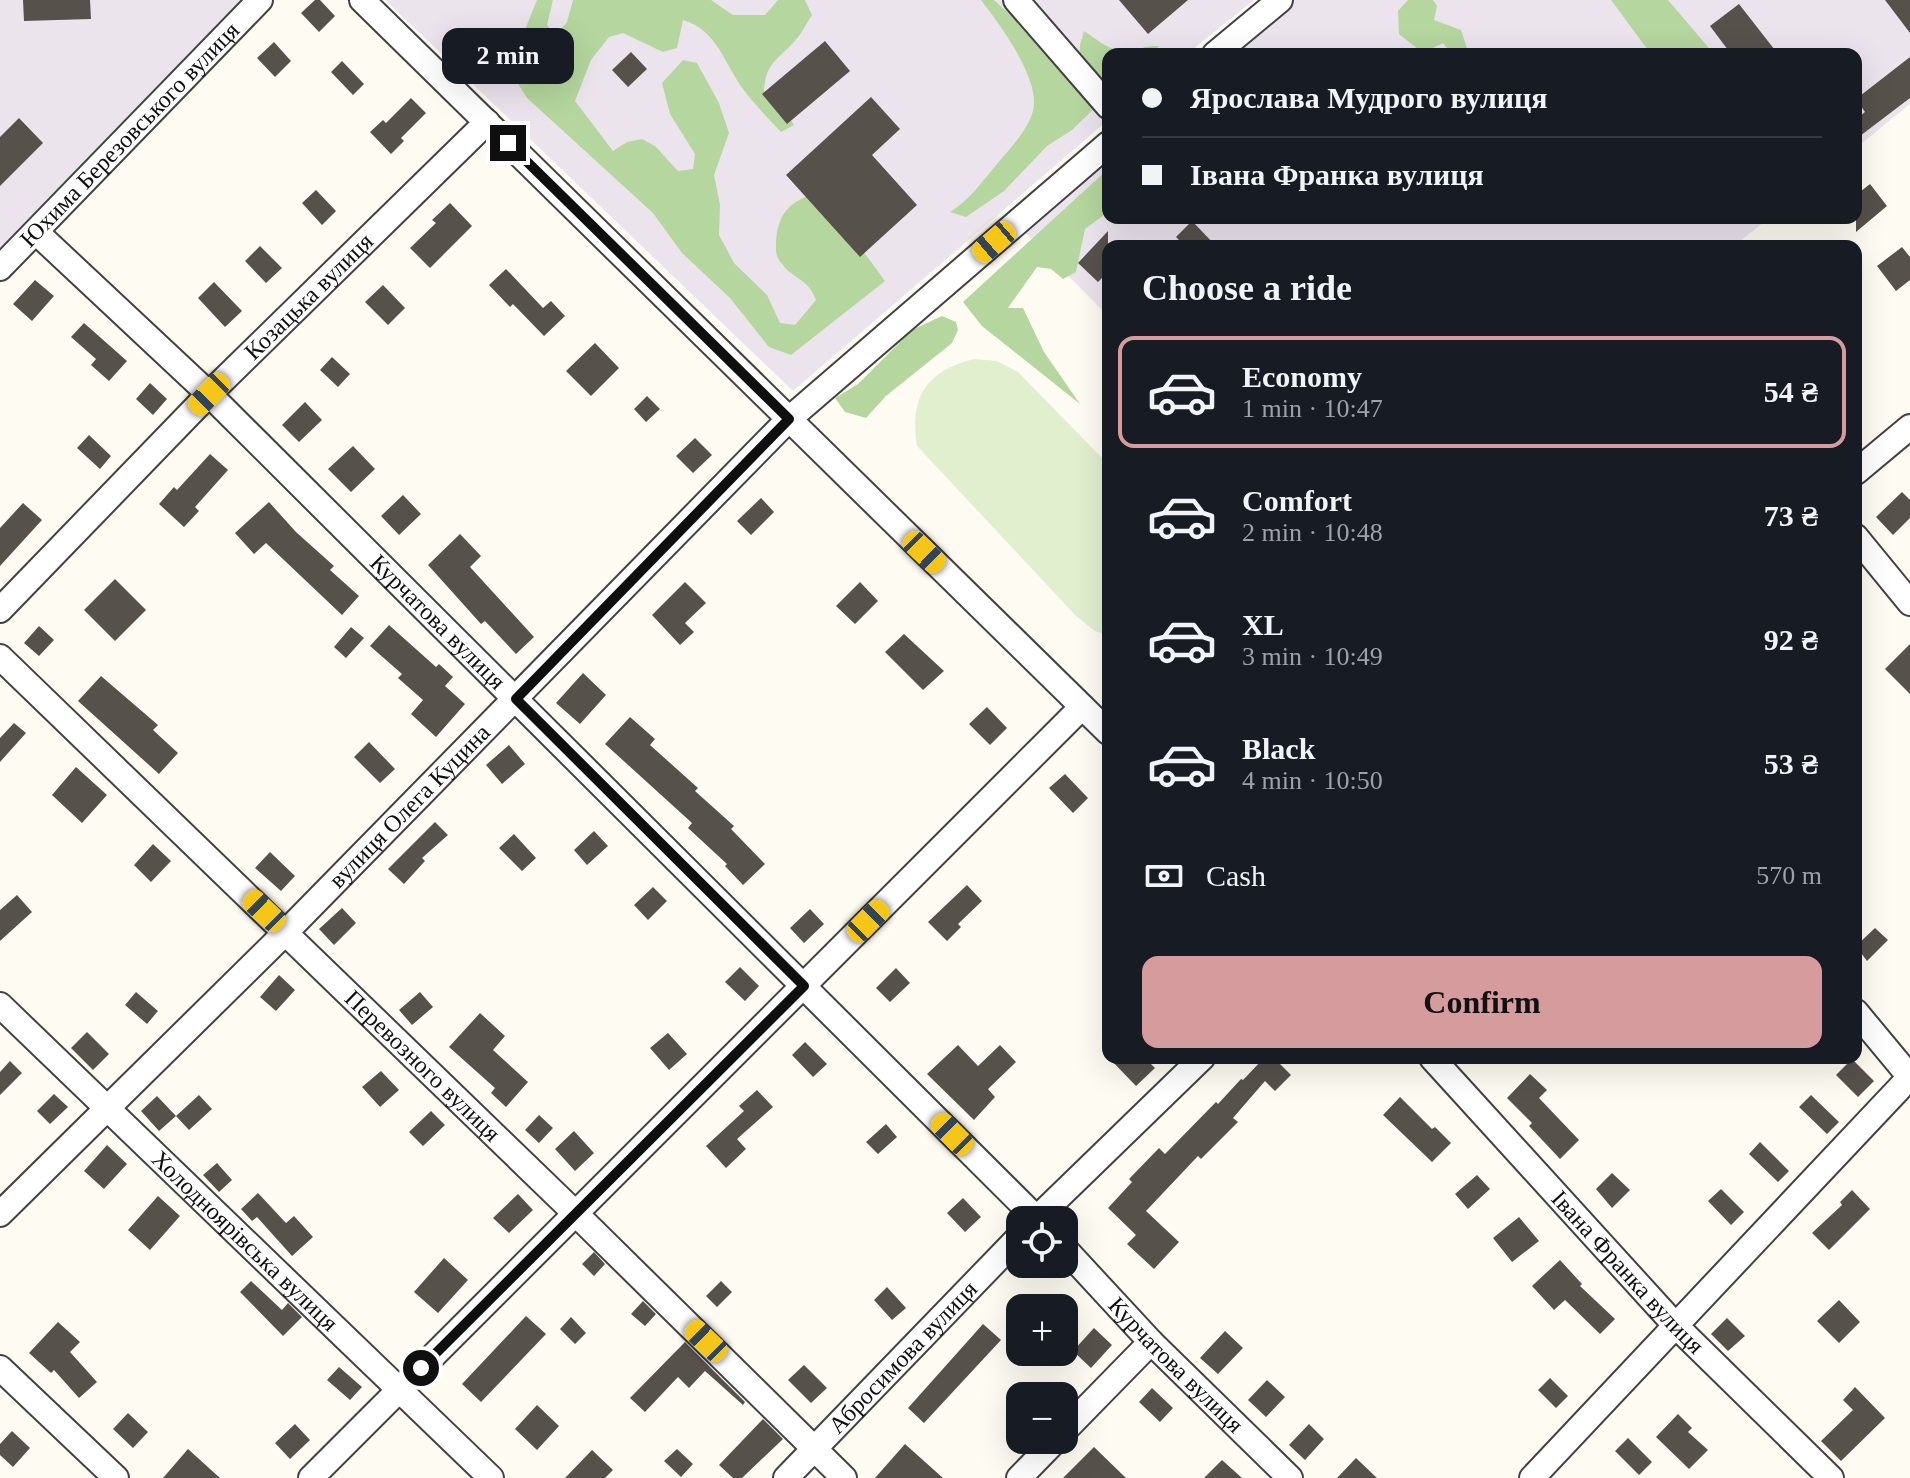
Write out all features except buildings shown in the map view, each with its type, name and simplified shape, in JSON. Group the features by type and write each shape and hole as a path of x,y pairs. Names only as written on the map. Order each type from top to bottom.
{"street":[{"name":"Юхима Березовського вулиця","path":"0,268 260,0"},
{"path":"362,0 1102,726"},
{"path":"1016,0 1102,99"},
{"path":"1222,48 1280,0"},
{"name":"Козацька вулиця","path":"0,610 209,394 487,122"},
{"name":"вулиця Олега Куцина","path":"0,1214 286,932 789,419 1102,149"},
{"name":"Курчатова вулиця","path":"36,232 209,394 804,986 1017,1206"},
{"path":"1862,467 1910,427"},
{"path":"1862,544 1910,603"},
{"name":"Перевозного вулиця","path":"0,657 844,1478"},
{"path":"311,1478 1082,707"},
{"name":"Холодноярівська вулиця","path":"0,1005 491,1478"},
{"path":"1532,1478 1910,1077 1862,1019"},
{"name":"Абросимова вулиця","path":"1050,1206 1196,1064"},
{"name":"Івана Франка вулиця","path":"1437,1064 1676,1326 1831,1478"},
{"name":"Абросимова вулиця","path":"786,1478 1006,1251"},
{"name":"Курчатова вулиця","path":"1078,1263 1151,1342 1290,1478"},
{"path":"1078,1417 1151,1342"},
{"path":"0,1368 116,1478"},
{"path":"1019,1478 1042,1454"}],"shaded area":[{"path":"0,0 260,0 0,268"},
{"path":"385,0 1254,0 1194,48 1102,48 1102,125 793,391"},
{"path":"1280,0 1910,0 1910,104 1862,143 1862,48 1222,48"},
{"path":"1102,149 1102,224 1762,224 1742,240 1102,240 1102,310 1016,223"}],"green space":[{"path":"537,0 553,0 547,25 556,35 567,22 573,0 711,0 733,15 765,15 778,0 805,0 812,15 796,40 773,63 765,82 764,91 778,99 794,125 781,132 743,89 712,39 683,20 677,48 663,52 623,33 609,37 591,60 575,101 613,151 627,142 642,139 655,146 678,171 693,169 695,154 670,114 662,83 683,60 697,63 719,103 729,133 714,175 720,205 719,235 734,263 767,295 780,323 795,325 816,300 809,287 787,269 776,253 782,217 803,198 836,187 852,236 885,281 791,355 769,347 730,298 682,253 653,213 527,98 501,57 522,37"},
{"path":"981,0 994,0 1045,47 1053,63 1067,70 1079,61 1084,31 1113,48 1102,48 1102,101 1072,130 1047,146 1004,191 966,217 950,212 970,196 1013,145 1033,111 1031,84 1008,38"},
{"path":"1408,0 1433,0 1437,6 1434,20 1461,30 1467,48 1447,48 1443,43 1433,48 1417,48 1399,34 1398,11"},
{"path":"1611,0 1668,0 1709,48 1647,48"},
{"path":"1102,175 1102,216 1085,229 1076,272 1063,279 1051,269 1037,267 1008,308 1023,308 1044,352 1080,404 982,326 963,302"},
{"path":"942,316 956,322 958,330 952,343 886,396 866,418 845,412 835,398 858,384 912,330"},
{"path":"974,359 997,361 1018,372 1102,458 1102,633 1076,616 917,446 916,413 924,389 933,379 957,364"}],"route":[{"path":"421,1368 804,986 516,699 789,419 508,143"}]}
